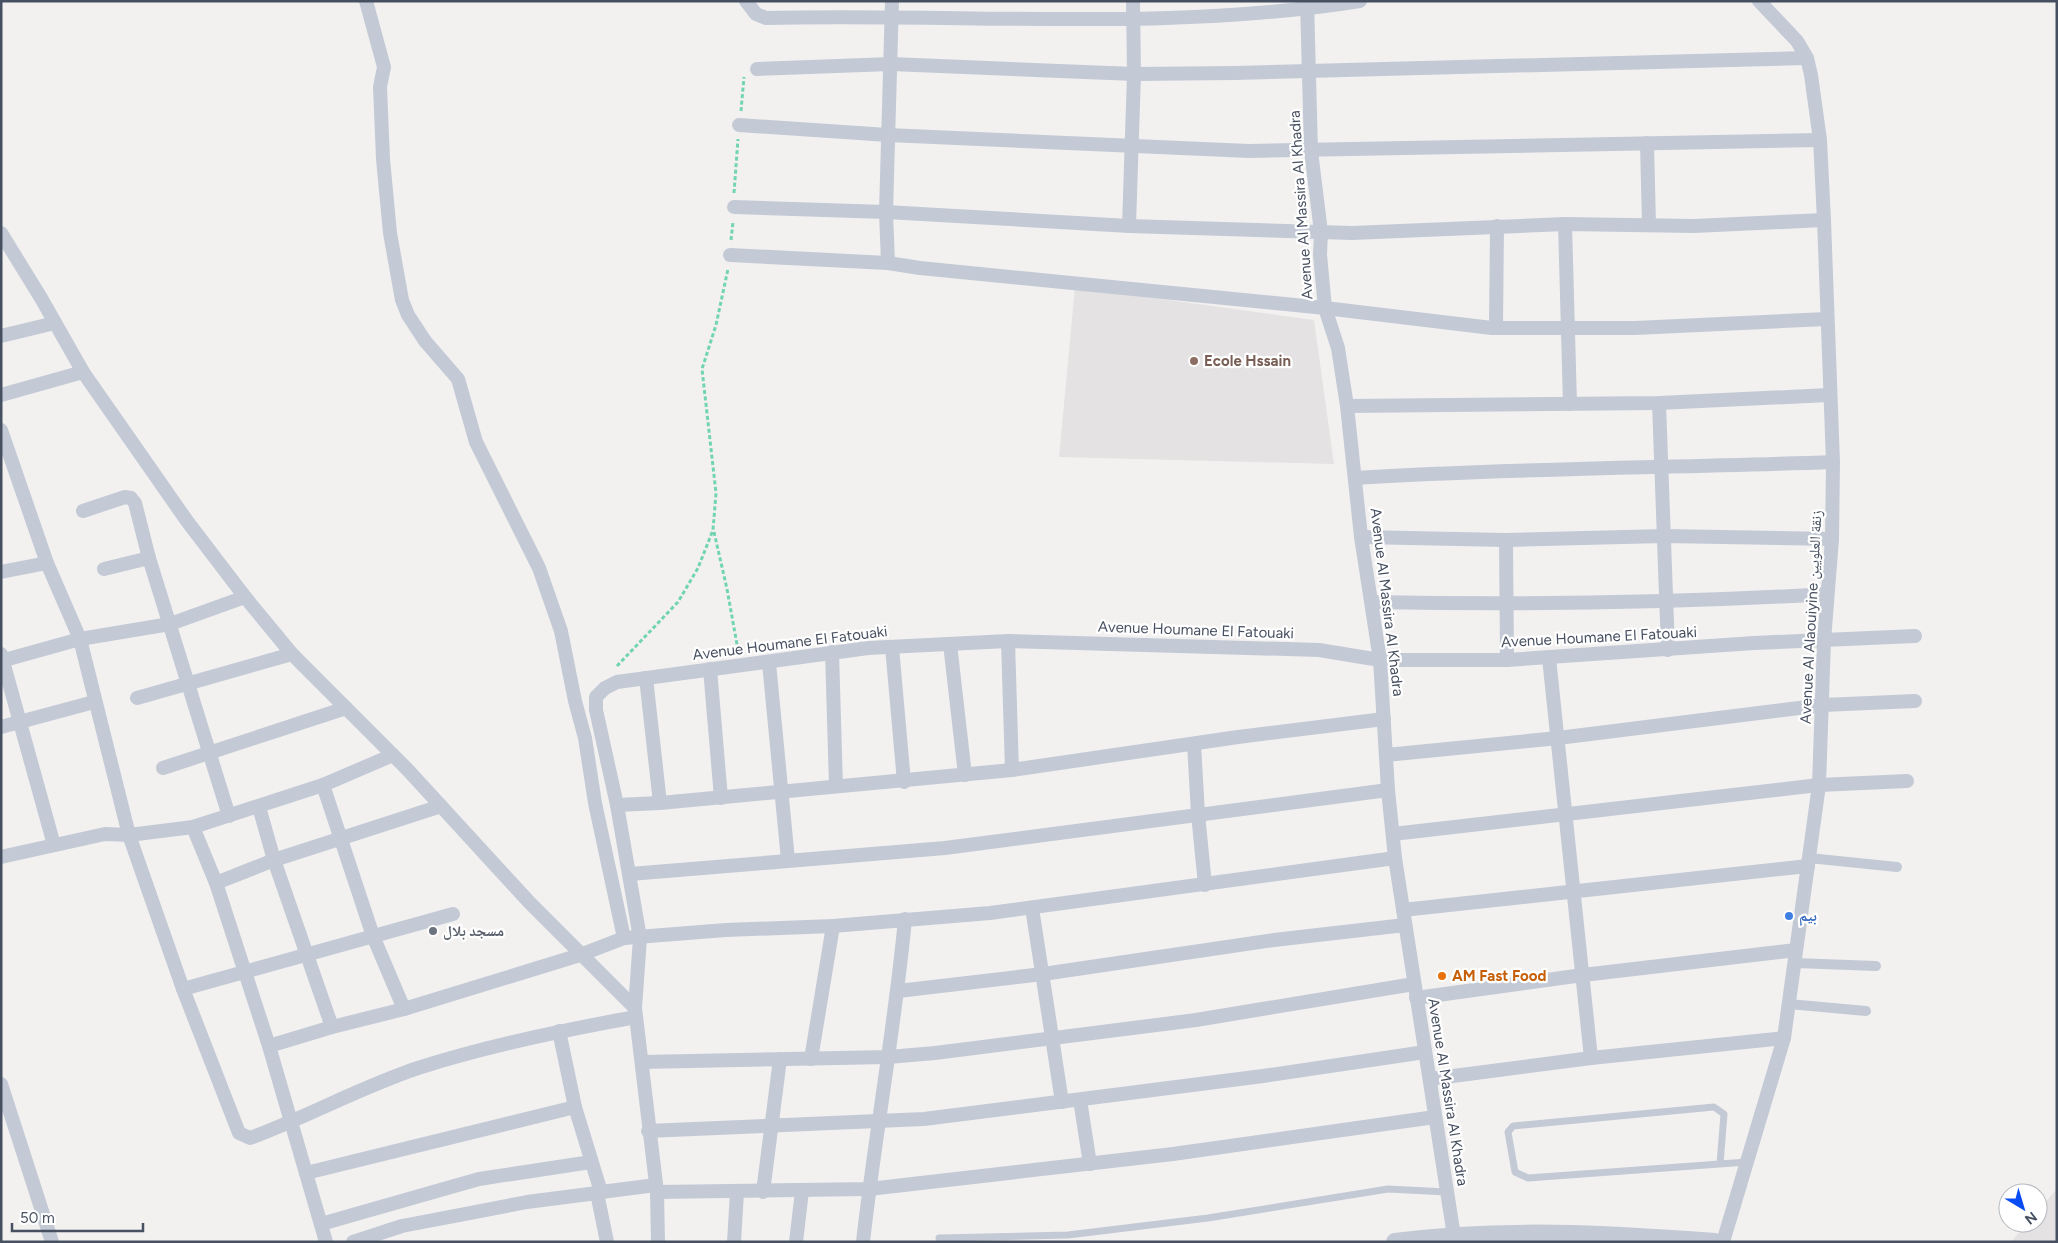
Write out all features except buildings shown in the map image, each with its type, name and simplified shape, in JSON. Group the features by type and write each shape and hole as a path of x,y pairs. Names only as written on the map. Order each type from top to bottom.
{"street":[{"path":"366,1 384,67 380,87 383,159 390,233 402,300 408,315 425,341 458,379 476,442 539,568 561,631 575,701 585,738 595,803 624,938"},
{"path":"746,1 756,14 766,18 1134,18 1360,1"},
{"path":"888,263 886,212 892,1"},
{"path":"1129,226 1130,146 1134,74 1133,1"},
{"name":"Avenue Al Alaouiyine زنقة العلويين","path":"1723,1242 1784,1038 1819,785 1824,642 1832,539 1833,462 1826,319 1824,220 1820,140 1812,75 1807,58 1792,35 1759,1"},
{"name":"Avenue Al Massira Al Khadra","path":"1307,5 1312,151 1321,232 1320,255 1325,308 1338,348 1347,406 1361,537 1380,660 1388,790 1395,858 1454,1236"},
{"path":"757,69 891,64 1134,74 1310,72 1807,58"},
{"path":"739,125 888,135 1185,150 1312,151 1820,140"},
{"path":"1647,143 1650,225"},
{"path":"734,207 886,212 1129,226 1352,233 1565,224 1650,225 1824,220"},
{"path":"1565,224 1570,404"},
{"path":"1496,328 1497,226"},
{"path":"1,233 83,372 187,522 245,597 292,654 394,756 580,955 636,1012"},
{"path":"730,255 888,263 920,268 1325,308 1496,328 1569,330 1826,319"},
{"path":"1,336 55,323"},
{"path":"1,395 83,372"},
{"path":"1347,406 1659,403 1829,395"},
{"path":"1659,403 1668,650"},
{"path":"1,430 5,453 47,562 80,639 94,702 129,835 183,989 239,1133 250,1138 292,1123 418,1068 636,1012"},
{"path":"1355,478 1451,472 1661,469 1833,462"},
{"path":"83,511 125,497 131,498 136,506 149,558 228,816"},
{"path":"1361,537 1506,540 1664,536 1832,539"},
{"path":"1506,540 1507,660"},
{"path":"104,569 149,558"},
{"path":"1,572 47,562"},
{"path":"1372,602 1507,604 1667,602 1827,594"},
{"path":"54,846 21,720 2,658 80,639 170,624 245,597"},
{"name":"Avenue Houmane El Fatouaki","path":"610,685 617,682 769,663 832,652 1008,641 1319,650 1380,660 1507,660 1915,636"},
{"path":"1008,641 1012,770"},
{"path":"950,644 965,775"},
{"path":"892,647 904,782"},
{"path":"832,652 836,786"},
{"path":"136,698 292,654"},
{"path":"1549,658 1575,890 1591,1058"},
{"path":"769,663 788,860"},
{"path":"710,669 721,798"},
{"path":"646,678 660,803"},
{"path":"610,685 596,698 597,719 617,805 640,938 636,1012 648,1131 656,1188 658,1242"},
{"path":"1386,755 1558,738 1823,704 1916,701"},
{"path":"1,727 21,720 94,702"},
{"path":"163,768 346,708"},
{"path":"617,805 904,782 1012,770 1384,719"},
{"path":"1194,744 1205,885"},
{"path":"1,857 105,834 129,835 193,828 259,808 323,785 394,756"},
{"path":"1393,834 1819,785 1907,781"},
{"path":"323,785 373,936 404,1009"},
{"path":"630,874 945,848 1388,790"},
{"path":"216,883 274,860 441,806"},
{"path":"259,808 274,860 308,953 332,1027"},
{"path":"193,828 216,883 269,1046 326,1242"},
{"path":"269,1046 332,1027 404,1009 580,955 624,938 726,930 833,926 1032,908 1395,858"},
{"path":"1403,910 1809,862 1897,867"},
{"path":"1032,908 1062,1102"},
{"path":"183,989 453,914"},
{"path":"863,1242 878,1122 898,991 906,919"},
{"path":"898,991 1043,974 1274,940 1405,925"},
{"path":"811,1058 833,926"},
{"path":"642,1062 888,1057 1415,992 1583,975 1796,957 1876,966"},
{"path":"1789,1004 1866,1011"},
{"path":"559,1031 575,1107 599,1192 607,1242"},
{"path":"1430,1078 1591,1058 1784,1038"},
{"path":"648,1131 878,1122 960,1115 1263,1076 1425,1052"},
{"path":"763,1192 780,1059"},
{"path":"1,1084 52,1242"},
{"path":"1080,1100 1090,1164"},
{"path":"306,1173 575,1107"},
{"path":"353,1242 402,1226 527,1202 599,1192 656,1188 737,1192 869,1189 1090,1164 1435,1117"},
{"path":"322,1224 480,1180 591,1162"},
{"path":"796,1242 802,1191"},
{"path":"734,1242 737,1192"},
{"path":"1395,1242 1454,1236 1484,1239 1593,1233 1715,1242"}],"lane":[{"path":"1720,1164 1724,1114 1714,1107 1514,1126 1508,1132 1515,1172 1528,1178 1720,1164 1747,1162"},
{"path":"939,1238 1068,1235 1208,1218 1388,1189 1447,1192"}],"path":[{"path":"610,685 615,668 643,641 678,602 698,568 713,530 716,493 702,369 716,325 730,255 744,77 757,69"},
{"path":"713,530 727,589 740,666"}],"shaded area":[{"name":"Ecole Hssain","path":"1075,287 1314,320 1334,464 1059,457"},
{"path":"2057,1189 2057,1242 2011,1242 2019,1233 2048,1233 2048,1199"}],"place":[{"name":"Ecole Hssain","path":"1194,361"},
{"name":"بيم","path":"1789,916"},
{"name":"مسجد بلال","path":"433,931"},
{"name":"AM Fast Food","path":"1442,976"}]}
